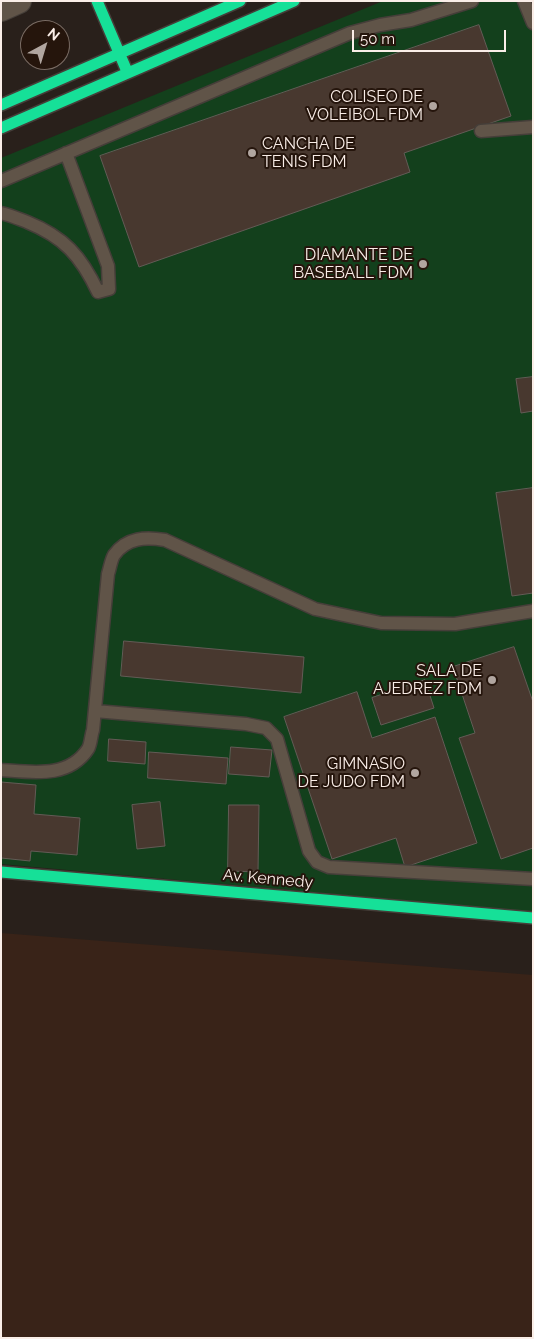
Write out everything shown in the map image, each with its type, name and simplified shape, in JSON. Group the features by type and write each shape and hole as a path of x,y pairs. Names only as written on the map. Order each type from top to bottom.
{"street":[{"path":"1,9 19,1"},
{"path":"97,1 128,73"},
{"path":"1,105 240,1"},
{"path":"1,128 294,1"},
{"name":"Av. Kennedy","path":"1,872 533,918"}],"lane":[{"path":"1,181 350,33 380,25 411,20 472,1"},
{"path":"524,1 533,23"},
{"path":"481,131 533,127"},
{"path":"1,213 40,228 64,242 88,271 98,292 110,289 108,266 66,153"},
{"path":"1,770 51,773 72,765 88,748 94,711 108,574 114,555 128,542 146,538 164,540 315,609 382,622 455,624 533,611"},
{"path":"94,711 246,724 266,728 277,739 309,851 317,862 329,867 533,879"}],"shaded area":[{"path":"1,933 533,975 533,1338 1,1338"}],"green space":[{"path":"383,1 533,1 533,912 1,864 1,158"}],"building":[{"path":"479,25 511,116 404,153 410,172 139,267 100,156"},
{"path":"533,377 533,411 521,413 516,379"},
{"path":"533,488 533,593 512,596 496,493"},
{"path":"124,641 304,657 301,693 121,676"},
{"path":"514,647 533,702 533,848 501,859 459,738 475,733 453,667"},
{"path":"425,680 434,708 381,725 372,698"},
{"path":"357,692 372,738 435,717 477,843 405,867 396,838 332,859 284,717"},
{"path":"109,739 146,742 145,764 108,761"},
{"path":"231,747 272,750 269,777 229,774"},
{"path":"149,752 228,758 226,784 148,778"},
{"path":"1,782 36,785 34,814 80,818 77,855 31,851 30,861 1,858"},
{"path":"160,802 165,846 137,849 132,805"},
{"path":"229,805 259,805 258,872 228,871"}],"traffic: fast":[{"path":"97,1 126,69"},
{"path":"1,105 240,1"},
{"path":"1,128 294,1"},
{"path":"1,872 533,918"}],"place":[{"name":"COLISEO DE VOLEIBOL FDM","path":"433,106"},
{"name":"CANCHA DE TENIS FDM","path":"252,153"},
{"name":"DIAMANTE DE BASEBALL FDM","path":"423,264"},
{"name":"SALA DE AJEDREZ FDM","path":"492,680"},
{"name":"GIMNASIO DE JUDO FDM","path":"415,773"}]}
